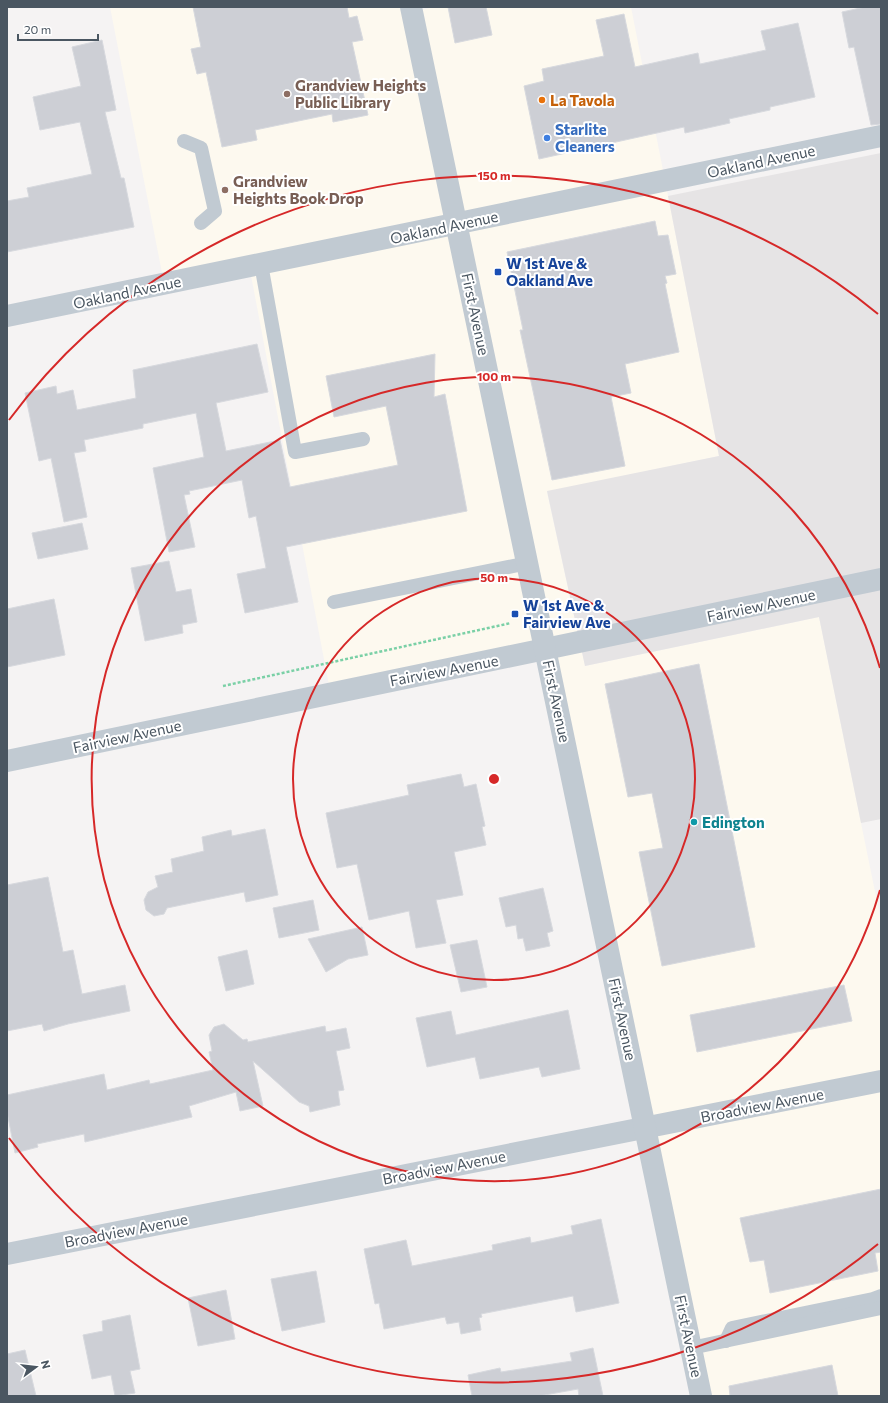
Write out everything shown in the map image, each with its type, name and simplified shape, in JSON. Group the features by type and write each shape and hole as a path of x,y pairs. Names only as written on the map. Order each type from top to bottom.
{"street":[{"name":"First Avenue","path":"411,7 701,1396"},
{"name":"Oakland Avenue","path":"7,316 881,136"},
{"name":"Fairview Avenue","path":"7,761 881,579"},
{"name":"Broadview Avenue","path":"7,1254 881,1081"}],"lane":[{"path":"184,141 201,148 215,211 202,223"},
{"path":"261,264 296,452 363,439"},
{"path":"334,602 528,564"},
{"path":"726,1341 732,1328 873,1299 881,1296"},
{"path":"691,1348 881,1308"}],"path":[{"path":"224,686 511,623"}],"shaded area":[{"path":"110,7 417,7 418,11 434,7 631,7 719,456 547,492 585,666 819,617 881,921 881,1396 705,1396 555,675 534,655 331,696 249,265 164,283"},
{"path":"881,153 881,819 861,823 819,617 585,666 547,491 719,456 668,196"}],"building":[{"name":"Grandview Heights Public Library","path":"193,7 347,7 349,18 357,16 363,40 352,42 368,115 333,122 332,114 255,130 257,140 222,147 206,72 197,74 191,49 201,47"},
{"path":"448,7 486,7 492,35 455,43"},
{"path":"865,7 881,7 881,124 871,125 854,47 849,48 842,12"},
{"path":"624,14 635,67 698,53 700,64 766,50 761,31 798,23 815,97 770,107 770,110 729,119 730,123 685,133 684,127 539,159 524,86 544,81 542,69 604,56 596,20"},
{"path":"102,40 116,110 105,112 121,178 124,178 134,227 7,252 7,201 29,197 27,188 92,174 80,122 40,130 33,97 81,86 72,47"},
{"path":"655,221 658,236 668,235 676,274 665,276 667,283 665,284 679,352 625,364 631,393 611,397 625,466 552,480 520,330 523,330 507,252"},
{"path":"257,344 268,392 216,403 226,451 280,440 290,487 398,465 386,406 334,417 326,376 435,354 434,397 445,394 467,511 286,547 298,602 245,613 237,574 266,568 256,516 249,518 242,480 189,491 190,494 184,495 195,547 169,552 153,468 204,457 196,413 143,424 143,428 84,440 86,451 74,453 87,517 64,522 51,458 39,461 25,393 56,386 57,394 73,390 77,410 136,398 133,370"},
{"path":"82,523 88,549 38,559 32,533"},
{"path":"169,561 176,592 191,589 197,622 182,625 183,633 145,641 131,568"},
{"path":"54,599 65,655 7,667 7,609"},
{"name":"Edington","path":"699,664 755,947 662,966 639,852 663,848 652,793 628,797 605,684"},
{"path":"461,774 464,787 476,784 485,826 482,827 486,845 454,852 463,895 436,900 446,943 416,948 409,911 369,920 357,864 337,868 326,813 409,795 407,785"},
{"path":"265,829 278,895 246,902 244,892 167,908 164,914 154,916 146,910 144,900 148,892 158,887 155,876 173,872 171,859 204,851 202,837 231,830 232,836"},
{"path":"48,877 63,952 73,950 82,994 125,985 130,1011 68,1024 44,1031 42,1024 7,1031 7,885"},
{"path":"543,888 553,931 547,933 550,946 526,951 523,938 518,939 516,925 506,927 499,898"},
{"path":"313,900 319,930 279,938 273,908"},
{"path":"362,927 368,955 348,959 326,972 308,939"},
{"path":"477,940 487,987 461,992 450,945"},
{"path":"247,950 254,984 226,991 218,957"},
{"path":"844,985 852,1021 697,1052 690,1015"},
{"path":"568,1010 580,1069 542,1077 539,1067 480,1079 475,1057 427,1067 416,1018 451,1011 456,1035"},
{"path":"224,1024 243,1040 247,1039 248,1042 325,1026 326,1032 346,1028 350,1048 336,1051 344,1090 338,1091 340,1105 310,1112 309,1106 299,1102 253,1061 263,1106 240,1111 236,1092 189,1106 192,1117 85,1142 84,1134 37,1144 38,1147 15,1153 7,1112 7,1095 104,1074 107,1090 149,1080 150,1084 213,1070 209,1052 212,1051 209,1035 214,1027"},
{"path":"881,1189 881,1252 875,1253 878,1271 770,1293 764,1260 750,1262 740,1218"},
{"path":"601,1219 619,1303 576,1312 573,1296 481,1314 482,1317 479,1318 481,1330 461,1334 459,1322 447,1324 445,1317 384,1329 379,1303 375,1304 364,1249 406,1240 412,1266 493,1250 492,1245 530,1237 531,1243 573,1234 571,1226"},
{"path":"316,1271 325,1322 282,1331 271,1279"},
{"path":"226,1290 235,1339 198,1346 188,1298"},
{"path":"130,1315 140,1369 130,1371 135,1393 115,1396 111,1375 92,1379 83,1335 103,1331 102,1321"},
{"path":"593,1348 603,1396 579,1396 578,1389 539,1396 472,1396 468,1375 500,1368 501,1372 572,1361 570,1353"},
{"path":"25,1350 36,1396 7,1396 7,1354"},
{"path":"832,1365 838,1396 730,1396 729,1386"}],"place":[{"name":"Grandview Heights Public Library","path":"287,94"},
{"name":"La Tavola","path":"542,100"},
{"name":"Starlite Cleaners","path":"547,138"},
{"name":"Grandview Heights Book Drop","path":"225,190"},
{"name":"W 1st Ave & Oakland Ave","path":"498,272"},
{"name":"W 1st Ave & Fairview Ave","path":"515,614"},
{"name":"Edington","path":"694,822"}]}
